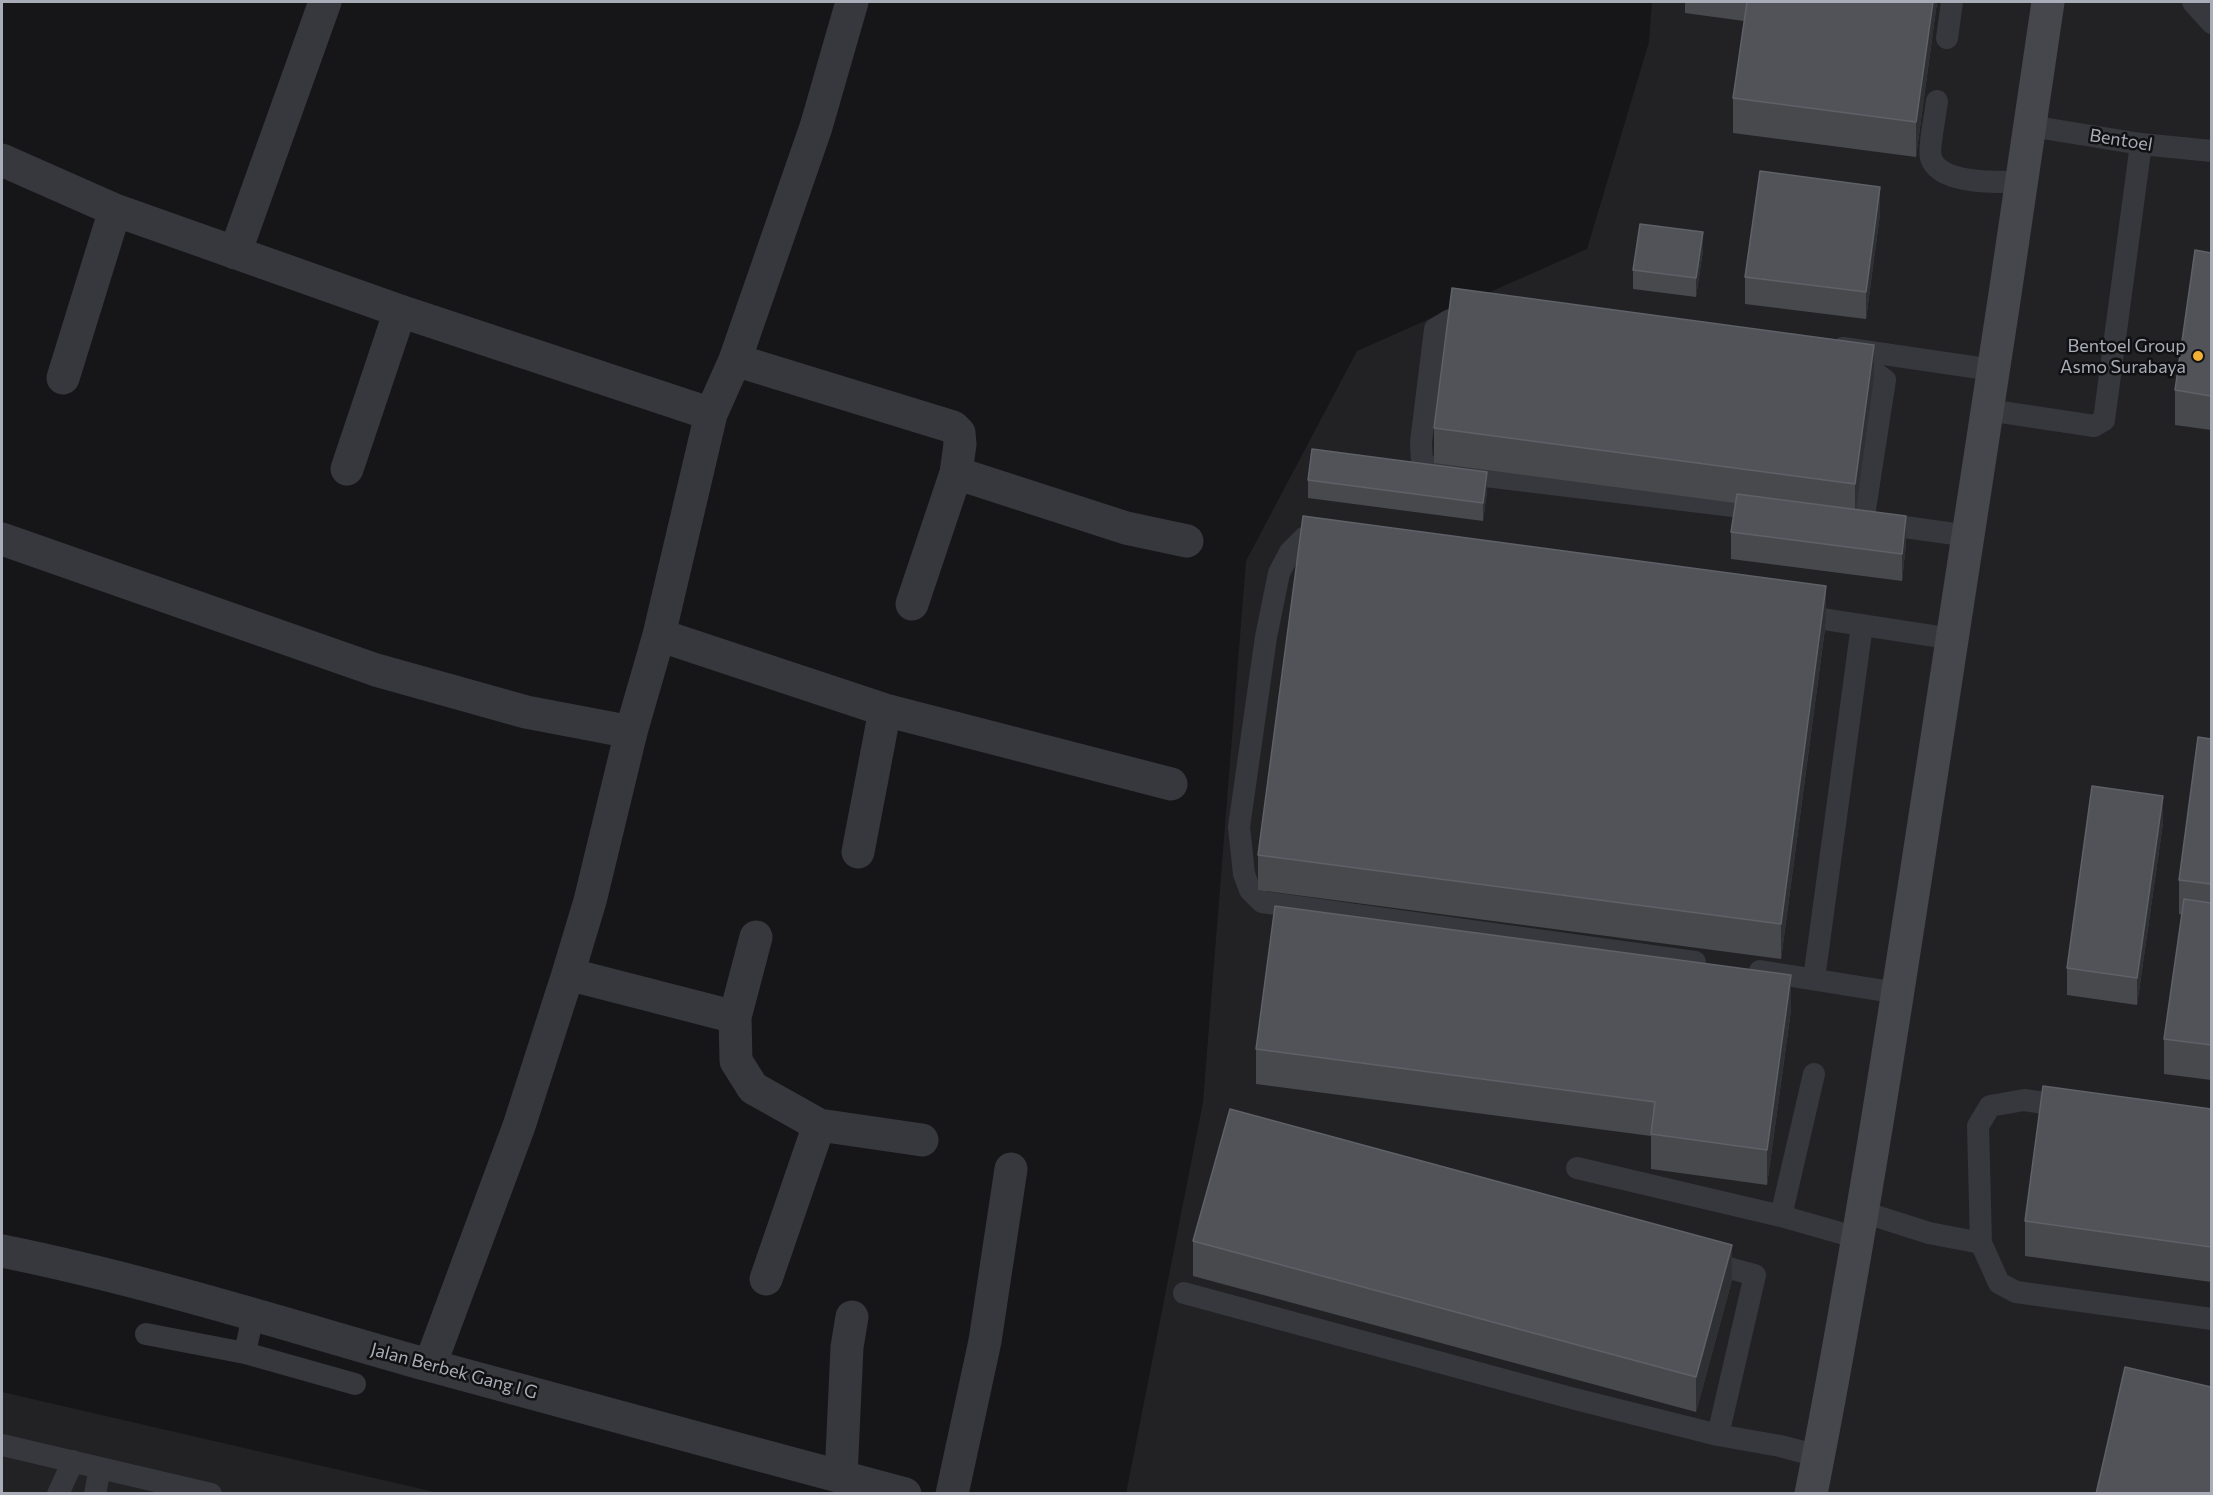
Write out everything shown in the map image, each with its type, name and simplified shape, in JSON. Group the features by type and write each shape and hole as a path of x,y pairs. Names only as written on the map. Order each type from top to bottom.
{"street":[{"path":"235,253 324,2"},
{"path":"430,1365 519,1126 568,974 590,901 631,732 659,635 711,414 735,360 816,127 852,2"},
{"path":"1811,1494 1861,1225 1898,993 1969,536 2048,2"},
{"path":"2,160 115,210 235,253 400,311 711,414"},
{"path":"63,378 115,210"},
{"path":"347,469 400,311"},
{"path":"735,360 953,427 959,434 956,473 912,604"},
{"path":"956,473 1126,528 1187,541"},
{"path":"2,539 376,670 526,712 631,732"},
{"path":"659,635 885,710 1171,784"},
{"path":"858,852 885,710"},
{"path":"756,938 735,1017 736,1061 753,1088 819,1125 922,1140"},
{"path":"568,974 735,1017"},
{"path":"766,1280 819,1125"},
{"path":"952,1494 985,1341 1011,1169"},
{"name":"Jalan Berbek Gang I G","path":"2,1251 41,1259 254,1315 905,1494"},
{"path":"841,1476 847,1347 852,1317"}],"lane":[{"path":"1947,38 1952,2"},
{"path":"2193,2 2211,22"},
{"path":"1937,101 1930,156 1937,168 1951,176 1963,178 2022,182"},
{"name":"Bentoel","path":"2030,126 2141,144 2211,152"},
{"path":"1988,410 2094,426 2104,420 2141,144"},
{"path":"1498,324 1450,320 1435,329 1421,442 1422,462 1436,470 1792,513"},
{"path":"1863,522 1885,380 1872,370 1821,355 1993,370"},
{"path":"1840,519 1969,536"},
{"path":"1350,546 1304,538 1290,552 1279,573 1266,637 1239,827 1245,874 1250,890 1262,902 1720,966"},
{"path":"1781,613 1953,639"},
{"path":"1814,979 1862,625"},
{"path":"1743,969 1898,993"},
{"path":"1781,1216 1814,1074"},
{"path":"2094,1111 2024,1100 1990,1106 1978,1126 1981,1243 1999,1283 2016,1292 2211,1319"},
{"path":"1577,1168 1781,1216 1929,1233 1981,1243"},
{"path":"1686,1256 1755,1275 1718,1435"},
{"path":"1185,1293 1574,1389 1718,1435 1780,1446 1818,1456"},
{"path":"245,1353 254,1315"},
{"path":"147,1334 245,1353 355,1384"},
{"path":"2,1445 211,1494"},
{"path":"58,1494 73,1461"},
{"path":"95,1494 100,1468"}],"shaded area":[{"path":"1652,2 2211,2 2211,1493 1126,1494 1203,1102 1246,561 1357,351 1587,249 1649,42"},
{"path":"2,1392 439,1493 2,1493"}],"building":[{"path":"1747,2 1933,2 1916,122 1733,98"},
{"path":"1760,171 1880,187 1866,292 1745,277"},
{"path":"1640,224 1703,232 1696,278 1633,270"},
{"name":"Bentoel Group Asmo Surabaya","path":"2195,250 2211,253 2211,396 2175,390"},
{"path":"1452,288 1874,345 1855,484 1434,428"},
{"path":"1312,449 1487,472 1483,503 1308,480"},
{"path":"1737,494 1906,516 1902,554 1731,532"},
{"path":"1303,516 1826,586 1781,924 1258,855"},
{"path":"2198,737 2211,739 2211,884 2179,880"},
{"path":"2092,786 2163,796 2137,978 2067,968"},
{"path":"2184,899 2211,903 2211,1045 2164,1039"},
{"path":"1275,906 1791,975 1767,1150 1651,1134 1655,1102 1256,1049"},
{"path":"2043,1086 2211,1109 2211,1247 2025,1221"},
{"path":"1230,1109 1732,1245 1696,1377 1193,1241"},
{"path":"2125,1367 2211,1387 2211,1494 2096,1494"}],"place":[{"name":"Bentoel Group Asmo Surabaya","path":"2198,356"}]}
